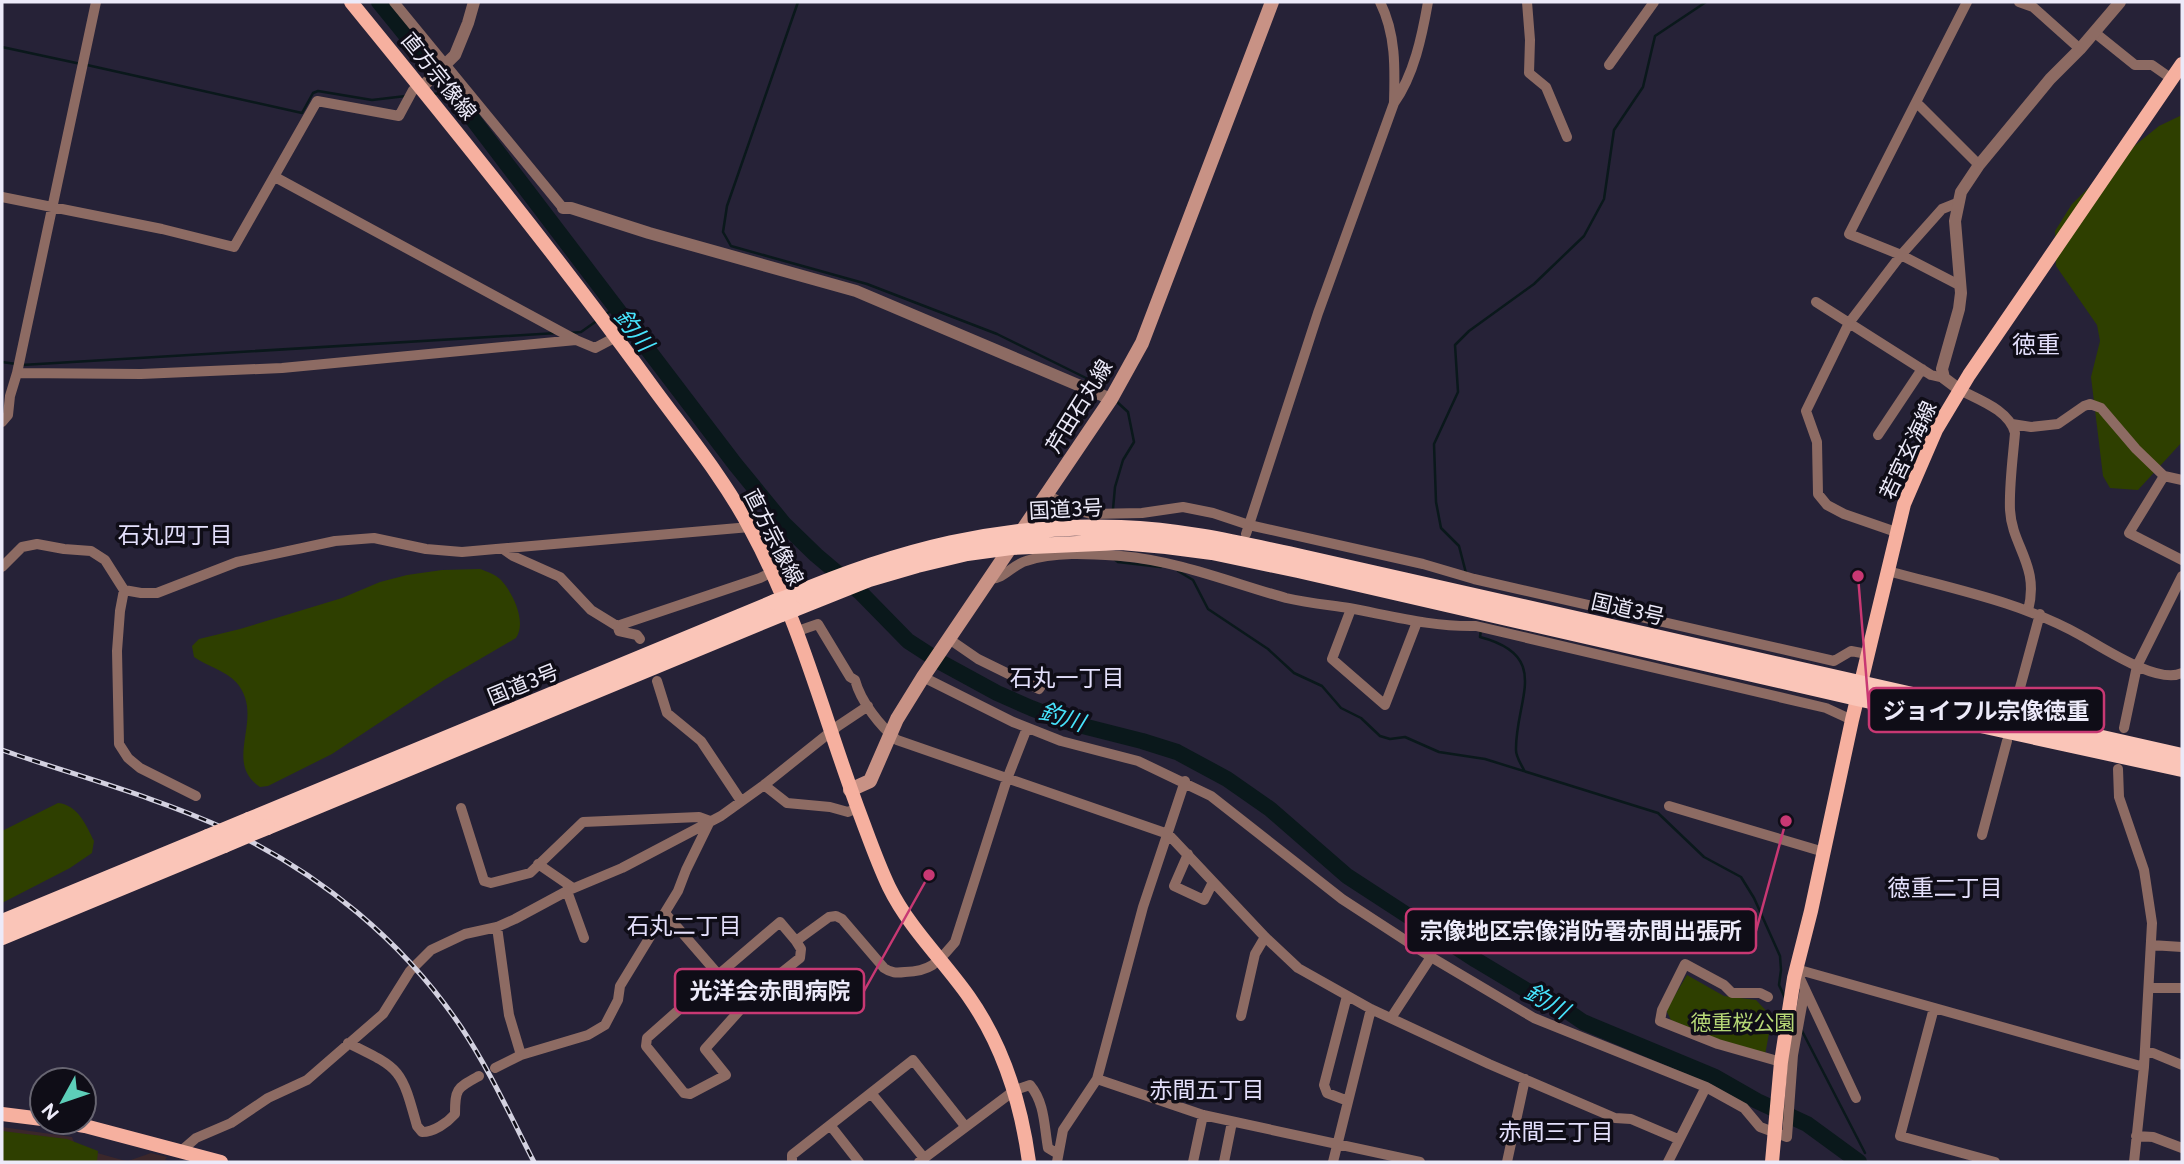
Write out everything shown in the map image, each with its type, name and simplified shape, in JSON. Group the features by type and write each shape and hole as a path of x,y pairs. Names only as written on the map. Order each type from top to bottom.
{"highway":[{"name":"国道3号","path":"2,937 863,574 889,558 975,537 1081,527 1123,528 1211,538 2182,769"},
{"name":"国道3号","path":"863,574 1011,547 1121,542 1212,552 1459,599"},
{"name":"国道3号","path":"2,922 249,820 785,606"},
{"name":"国道3号","path":"1859,690 2182,756"}],"main road":[{"name":"直方宗像線","path":"351,2 423,86 562,263 720,479 750,527 772,572 795,632 878,865 910,922 979,1013 999,1050 1015,1090 1029,1162"},
{"name":"芹田石丸線","path":"850,790 870,782 891,735 924,676 1111,399 1142,343 1272,2"},
{"name":"若宮玄海線","path":"1772,1162 1785,1085 1781,1062 1784,1032 1798,979 1867,654 1896,532 1917,469 1960,390 2182,64"},
{"path":"2,1114 28,1117"},
{"path":"98,1131 221,1162"}],"street":[{"path":"2,422 9,415 10,396 96,2"},
{"path":"394,2 563,208 571,208 649,233 856,291 1111,399"},
{"path":"2,197 162,229 234,247 317,101 400,116 413,90 423,86 446,65 460,46 474,2"},
{"path":"1380,2 1387,16 1395,61 1394,103"},
{"path":"1248,529 1318,313 1394,103 1401,94 1422,37 1428,2"},
{"path":"1527,2 1531,40 1529,73 1546,87 1567,137"},
{"path":"1609,65 1654,2"},
{"path":"1961,286 1901,255 1849,234 1967,2"},
{"path":"2019,2 2033,7 2080,49"},
{"path":"1944,379 1942,369 1959,309 1961,286 1955,221 1961,192 1979,165 2050,79 2120,2"},
{"path":"2094,32 2135,65 2152,65 2172,79"},
{"path":"1915,104 1979,165"},
{"path":"275,177 576,340 595,348 616,337"},
{"path":"1896,532 1844,514 1827,505 1818,494 1817,442 1806,411 1849,323 1901,255 1942,209 1957,203"},
{"path":"1816,302 1922,369 2004,414 2012,424 2015,432 2010,510 2030,576 2028,611"},
{"path":"17,373 141,374 282,368 576,340"},
{"path":"1878,435 1922,369"},
{"path":"2012,424 2031,427 2058,424 2090,404 2101,408 2136,449 2164,476 2182,480"},
{"path":"2164,476 2129,533 2182,560"},
{"path":"1081,527 1063,521 1047,501 1048,495 1070,508 1091,514 1142,513 1183,508 1213,513 1248,529 1423,564 1474,579 1834,661 1851,651 1867,654"},
{"path":"124,590 157,593 237,562 335,541 374,538 426,550 462,552 750,527"},
{"path":"2,567 22,547 37,544 92,551 105,560 124,590 117,652 119,744 128,758 140,768 196,796"},
{"path":"503,549 553,573 591,610 617,626 619,631 637,635 640,639"},
{"path":"990,579 999,579 1024,561 1049,555 1122,556 1232,580 1288,598 1417,622 1489,629 1826,708 1852,720"},
{"path":"1232,580 1238,564"},
{"path":"1888,571 2040,614 2137,666 2170,676 2182,673"},
{"path":"617,626 772,572"},
{"path":"2124,728 2137,666 2182,576"},
{"path":"1351,609 1332,659 1385,705 1417,622"},
{"path":"2015,706 2040,614"},
{"path":"795,632 818,624 850,677 855,680 858,691 868,706 897,740 1168,834 1298,968 1371,1009 1525,1079 1615,1118 1631,1119 1678,1139"},
{"path":"949,639 978,659 1039,689 1047,677"},
{"path":"924,676 1027,728 1061,741 1138,761 1185,781 1211,796 1342,898 1431,957 1534,1018 1706,1087 1744,1108 1760,1127 1779,1132"},
{"path":"657,681 667,713 701,741 741,801"},
{"path":"181,1151 196,1138 231,1123 268,1098 307,1080 383,1013 410,971 431,950 465,934 497,927 570,889 622,868 710,821 764,785 838,726 868,706"},
{"path":"796,941 829,917 836,916 842,919 890,973 920,973 940,960 955,942 1007,779 1027,728"},
{"path":"1982,835 2007,741"},
{"path":"2118,769 2119,797 2144,870 2152,923 2144,1067 2134,1162"},
{"path":"1058,1158 1063,1130 1097,1079 1143,907 1185,781"},
{"path":"764,785 787,803 848,811 857,808"},
{"path":"1669,806 1824,852"},
{"path":"461,808 484,881 491,883 530,873 583,822 699,817 710,821"},
{"path":"495,1068 521,1055 588,1035 605,1025 618,1000 620,986 678,891 710,821"},
{"path":"1188,854 1174,886 1204,900 1213,882"},
{"path":"538,864 570,889 584,938"},
{"path":"665,913 743,1003"},
{"path":"780,922 796,941 801,949 800,958 743,1003 740,1010 705,1049 726,1075 690,1094 684,1093 646,1046 647,1038 780,922"},
{"path":"497,927 509,1015 521,1055"},
{"path":"1241,1016 1255,954 1265,937"},
{"path":"2151,945 2182,947"},
{"path":"1391,1018 1431,957"},
{"path":"1768,997 1760,993 1732,993 1724,985 1685,964 1662,1010 1660,1021 1725,1047 1781,1062"},
{"path":"1798,979 1934,1008 2144,1067"},
{"path":"1785,1085 1795,1049 1798,979"},
{"path":"1798,979 1856,1098"},
{"path":"2149,988 2182,988"},
{"path":"1346,996 1324,1085 1327,1093 1348,1101"},
{"path":"1934,1008 1899,1136 1995,1162"},
{"path":"1333,1162 1371,1009"},
{"path":"348,1043 394,1068 401,1077 416,1125 422,1132 428,1132 448,1121 455,1114 458,1087 479,1076"},
{"path":"2145,1053 2153,1053 2182,1065"},
{"path":"792,1162 792,1154 913,1060 965,1126"},
{"path":"1097,1079 1203,1115 1420,1162"},
{"path":"1507,1162 1525,1079"},
{"path":"871,1093 921,1160 1015,1090 1030,1085 1044,1117 1048,1148 1058,1158"},
{"path":"1668,1162 1706,1087"},
{"path":"1193,1162 1203,1115"},
{"path":"1224,1162 1232,1122"},
{"path":"830,1125 859,1162"},
{"path":"2136,1136 2153,1137 2182,1148"}],"shaded area":[{"path":"2,1127 28,1131 28,1136 72,1137 76,1147 122,1160 128,1161 151,1153 167,1157 165,1160 171,1162 2,1162"}],"green space":[{"path":"2182,115 2182,442 2138,490 2110,488 2103,476 2091,377 2100,341 2097,325 2056,266 2055,231 2072,204 2118,159 2159,126"},
{"path":"480,569 501,580 510,592 519,616 516,638 444,680 332,754 268,786 260,787 249,776 244,765 243,752 247,724 244,695 232,678 194,657 192,646 199,639 342,598 380,582 407,575 442,570"},
{"path":"58,803 71,808 81,817 94,841 92,853 70,868 2,903 2,831"},
{"name":"徳重桜公園","path":"1687,975 1724,996 1756,1000 1772,1017 1765,1055 1724,1042 1671,1020 1666,1010"},
{"path":"2,1131 67,1139 98,1151 97,1162 2,1162"}],"waterway":[{"name":"釣川","path":"379,2 452,92 735,464 784,524 861,593 908,641 997,693 1031,708 1067,722 1177,752 1227,779 1270,809 1347,876 1476,960 1526,990 1557,1004 1583,1022 1715,1077 1757,1101 1807,1124 1859,1162"},
{"path":"798,2 727,206 723,232 731,246 867,284 997,334 1086,378"},
{"path":"1466,573 1459,546 1441,528 1436,502 1434,444 1458,392 1455,345 1469,331 1534,284 1584,236 1604,199 1614,130 1643,87 1655,36 1706,2"},
{"path":"2,47 81,64"},
{"path":"87,65 302,113 313,93 318,91 372,100 406,96"},
{"path":"433,94 452,92"},
{"path":"606,314 617,307"},
{"path":"570,333 581,332 598,320"},
{"path":"22,365 557,333"},
{"path":"2,362 16,364"},
{"path":"1113,509 1115,487 1123,460 1134,442 1128,412 1116,401"},
{"path":"1114,559 1118,562 1161,567"},
{"path":"1178,571 1193,580 1208,609 1268,649 1294,673 1322,686 1341,708 1361,718 1380,736 1390,739 1405,737 1439,752 1485,759 1658,813 1704,857 1741,877 1754,898 1780,956 1779,985 1785,998"},
{"path":"1481,630 1480,637 1502,645 1516,656 1523,668 1525,682 1516,750 1524,770"},
{"path":"1801,1029 1865,1153"}],"railway":[{"path":"2,750 145,797 228,830 295,867 358,913 413,966 461,1027 481,1059 534,1162"}],"place":[{"name":"ジョイフル宗像徳重","path":"1858,576"},
{"name":"宗像地区宗像消防署赤間出張所","path":"1786,821"},
{"name":"光洋会赤間病院","path":"929,875"}],"district":[{"name":"徳重","path":"2036,344"},
{"name":"石丸四丁目","path":"175,535"},
{"name":"石丸一丁目","path":"1067,678"},
{"name":"徳重二丁目","path":"1945,888"},
{"name":"石丸二丁目","path":"684,926"},
{"name":"赤間五丁目","path":"1207,1090"},
{"name":"赤間三丁目","path":"1556,1132"}]}
